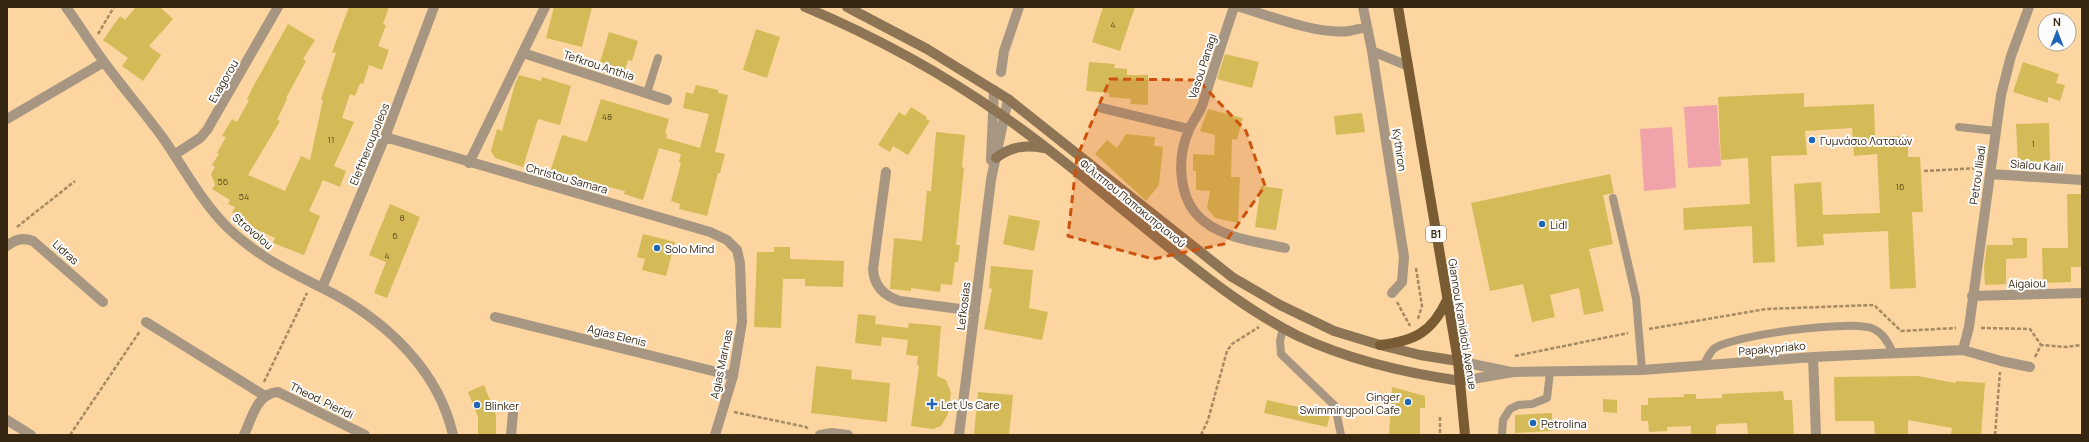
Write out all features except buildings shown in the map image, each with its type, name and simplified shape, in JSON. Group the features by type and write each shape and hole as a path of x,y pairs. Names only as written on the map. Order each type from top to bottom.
{"main road":[{"name":"Φίλιππου Παπακυπριανού","path":"805,7 920,63 1004,116 1222,290 1283,328 1330,349 1380,366 1420,375 1461,381"},
{"name":"Φίλιππου Παπακυπριανού","path":"847,7 927,49 1008,99 1232,277 1307,319 1334,331 1420,355 1458,361"},
{"name":"B1","path":"1398,7 1408,66"},
{"name":"Giannou Kranidioti Avenue","path":"1408,66 1458,361 1465,435"},
{"path":"996,158 1006,151 1015,148 1033,146 1044,148"},
{"path":"1380,345 1404,341 1423,333 1436,321 1448,300"}],"street":[{"name":"Strovolou","path":"66,7 104,62 174,155 211,210 231,230 262,256 359,309 401,344 417,361 438,391 453,435"},
{"name":"Evagorou","path":"174,155 197,141 207,130 278,7"},
{"name":"Eleftheroupoleos","path":"322,288 385,137 434,7"},
{"path":"469,163 545,7"},
{"path":"1001,72 1004,51 1019,7"},
{"name":"Vasou Panagi","path":"1234,7 1202,108 1189,129 1183,156 1183,187 1186,200 1194,213 1217,230 1230,235 1285,248"},
{"path":"1240,7 1293,23 1323,30 1348,31 1367,27"},
{"name":"Kythiron","path":"1363,7 1372,51 1404,257 1402,282 1392,293"},
{"name":"Petrou Iliadi","path":"1962,350 1969,327 1972,296 2001,95 2011,56 2029,7"},
{"path":"1372,51 1408,66"},
{"name":"Tefkrou Anthia","path":"523,53 667,100"},
{"path":"7,119 104,62"},
{"name":"Lefkosias","path":"991,180 992,109 994,90"},
{"name":"Lefkosias","path":"959,435 991,180 1008,99"},
{"path":"1102,108 1189,129"},
{"name":"Christou Samara","path":"385,137 469,163 710,232 727,240 737,250"},
{"name":"Sialou Kaili","path":"1990,171 2082,180"},
{"path":"886,172 873,269 874,276 880,290 892,298 900,301 975,310"},
{"name":"Lidras","path":"11,243 28,239 40,245 103,302"},
{"name":"Agias Marinas","path":"715,435 733,376 742,322 737,250"},
{"name":"Aigaiou","path":"1972,296 2082,293"},
{"name":"Agias Elenis","path":"495,317 733,376"},
{"path":"146,322 265,396 256,407 244,435"},
{"name":"Papakypriako","path":"1461,381 1513,372 1642,370 1813,357 1962,350 2001,361 2030,367"},
{"path":"1813,357 1816,435"},
{"name":"Papakypriako","path":"1458,361 1513,372"},
{"name":"Theod. Pieridi","path":"265,396 272,393 286,395 365,435"},
{"path":"513,413 514,435"},
{"path":"7,420 27,434"},
{"path":"820,435 832,433 848,435"}],"lane":[{"path":"647,93 658,58"},
{"path":"1959,127 1995,131"},
{"path":"1613,198 1636,298 1642,370"},
{"path":"1703,366 1713,349 1725,343 1782,331 1844,326 1874,329 1887,340 1893,353"},
{"path":"1283,328 1280,341 1281,354 1335,406 1341,435"},
{"path":"1502,435 1503,420 1510,409 1518,405 1532,404 1547,398 1550,372"}],"path":[{"path":"92,45 114,7"},
{"path":"1924,171 1990,171"},
{"path":"11,243 12,230 75,181"},
{"path":"265,396 263,379 312,283"},
{"path":"1392,293 1410,328"},
{"path":"1649,329 1766,309 1874,305 1901,331 1969,327 2030,329 2041,345"},
{"path":"1201,435 1212,406 1227,351 1232,344 1269,320"},
{"path":"70,435 146,322"},
{"path":"1515,356 1629,332"},
{"path":"2041,345 2066,347 2082,345"},
{"path":"2030,367 2041,345"},
{"path":"1995,435 2001,361"},
{"path":"723,409 806,427 814,435"},
{"path":"1440,417 1440,435"}],"highlighted area":[{"path":"1110,79 1198,80 1246,131 1265,186 1224,244 1153,259 1068,236 1077,157"}],"shaded area":[{"path":"1717,105 1721,166 1688,168 1684,107"},
{"path":"1672,127 1676,188 1644,191 1640,129"}],"place":[{"name":"Γυμνάσιο Λατσιών","path":"1812,140"},
{"name":"Lidl","path":"1542,224"},
{"name":"Solo Mind","path":"657,248"},
{"name":"Ginger Swimmingpool Cafe","path":"1408,402"},
{"name":"Let Us Care","path":"932,404"},
{"name":"Blinker","path":"477,405"},
{"name":"Petrolina","path":"1533,423"}]}
